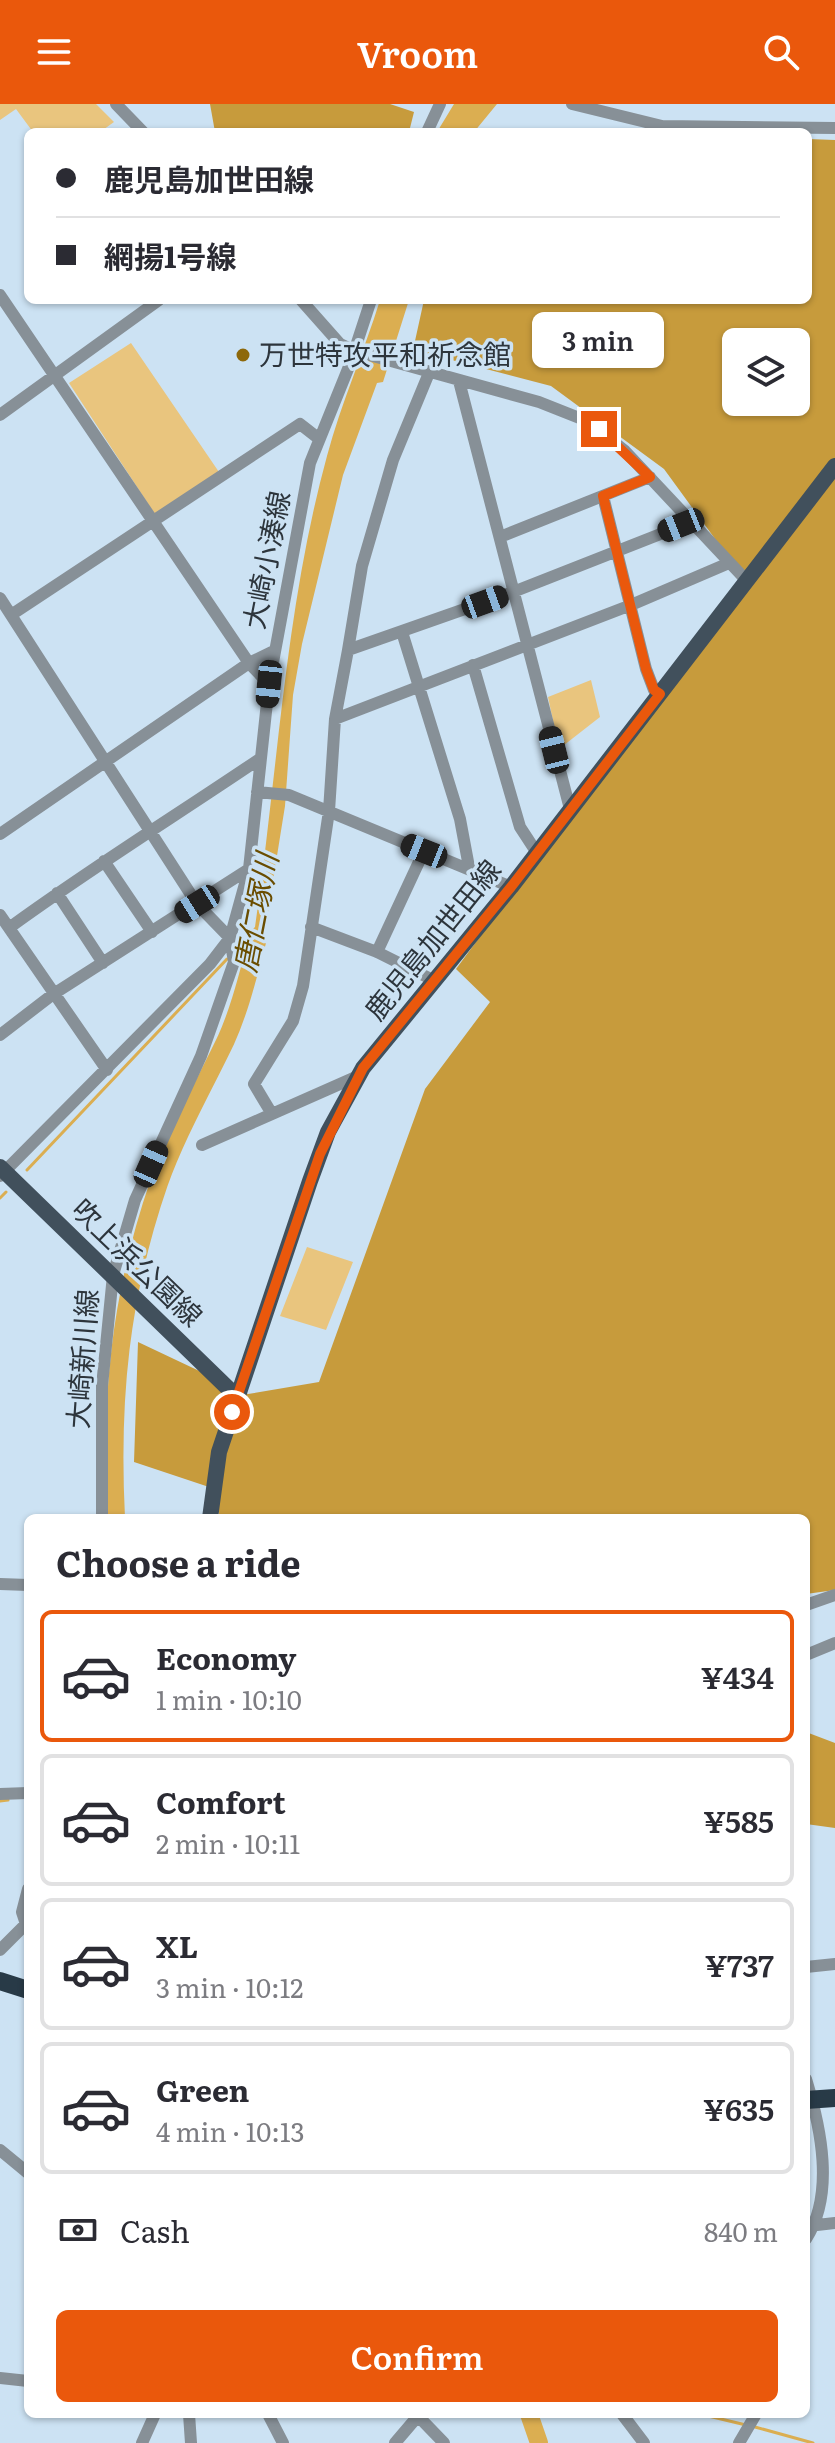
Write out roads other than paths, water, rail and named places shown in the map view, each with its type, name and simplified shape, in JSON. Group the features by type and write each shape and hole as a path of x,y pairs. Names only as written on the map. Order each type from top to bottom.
{"highway":[{"path":"0,1981 24,1989"},
{"path":"810,2099 835,2098"}],"main road":[{"name":"鹿児島加世田線","path":"211,1514 219,1452 237,1397 320,1154 358,1076 511,887 835,466"},
{"name":"吹上浜公園線","path":"1,1171 237,1397"},
{"path":"216,1377 234,1374 249,1364"}],"street":[{"path":"116,104 139,128"},
{"path":"429,128 440,104"},
{"path":"572,104 662,126 835,128"},
{"path":"0,295 249,663 269,684"},
{"path":"0,415 154,304"},
{"path":"305,304 340,344 355,351 539,402 587,421 611,438 746,580"},
{"name":"大崎小湊線","path":"1,1171 107,1070 210,964 230,938 249,869 263,793 261,758 274,651 318,438 355,351 370,304"},
{"path":"272,1114 254,1084 293,1021 303,986 329,811 335,719 367,551 393,460 429,373"},
{"path":"459,381 570,809"},
{"path":"11,615 300,424 318,438"},
{"path":"500,537 650,477"},
{"path":"603,496 646,669 654,690 660,694"},
{"path":"348,650 513,592 691,522"},
{"path":"335,719 631,605 729,563"},
{"path":"0,598 197,904 230,938"},
{"path":"402,632 460,819 469,867"},
{"path":"0,834 249,663 274,651"},
{"path":"473,665 520,827 537,853"},
{"path":"9,928 104,861 153,833 261,758"},
{"path":"263,793 289,795 511,887"},
{"path":"377,952 424,851"},
{"path":"104,861 152,932"},
{"path":"0,1035 52,995 249,869"},
{"path":"57,893 103,963"},
{"path":"0,915 52,995 107,1070"},
{"path":"311,927 377,952 435,981"},
{"name":"大崎新川線","path":"102,1514 102,1386 116,1278 135,1200 201,1056 220,1005 234,962 230,938"},
{"path":"202,1145 358,1076"},
{"path":"0,1584 24,1585"},
{"path":"810,1604 835,1595"},
{"path":"810,1653 835,1643"},
{"path":"0,1794 24,1793"},
{"path":"0,1950 24,1926"},
{"path":"810,1967 835,1964"},
{"path":"810,2103 825,2167 823,2212 810,2234"},
{"path":"0,2150 24,2170"},
{"path":"817,2225 835,2223"},
{"path":"0,2378 24,2381"},
{"path":"142,2443 153,2418"},
{"path":"189,2418 191,2443"},
{"path":"270,2418 283,2443"},
{"path":"395,2443 415,2418"},
{"path":"420,2418 444,2443"},
{"path":"625,2418 644,2443"},
{"path":"739,2443 754,2418"}],"water":[{"path":"454,104 497,104 477,128 439,128"},
{"path":"379,304 408,304 383,382 377,383 343,475 302,644 293,695 285,806 267,918 251,966 249,950 244,950 244,937 255,927 301,572 333,436"}],"waterway":[{"name":"唐仁塚川","path":"116,1514 117,1390 135,1266 166,1164 231,1028 257,942"},
{"path":"27,1170 227,959"},
{"path":"0,1198 6,1192"},
{"path":"0,1801 8,1800"},
{"name":"唐仁塚川","path":"530,2418 539,2443"},
{"path":"717,2418 746,2425"},
{"path":"755,2427 813,2443"}],"place":[{"name":"万世特攻平和祈念館","path":"243,355"}]}
